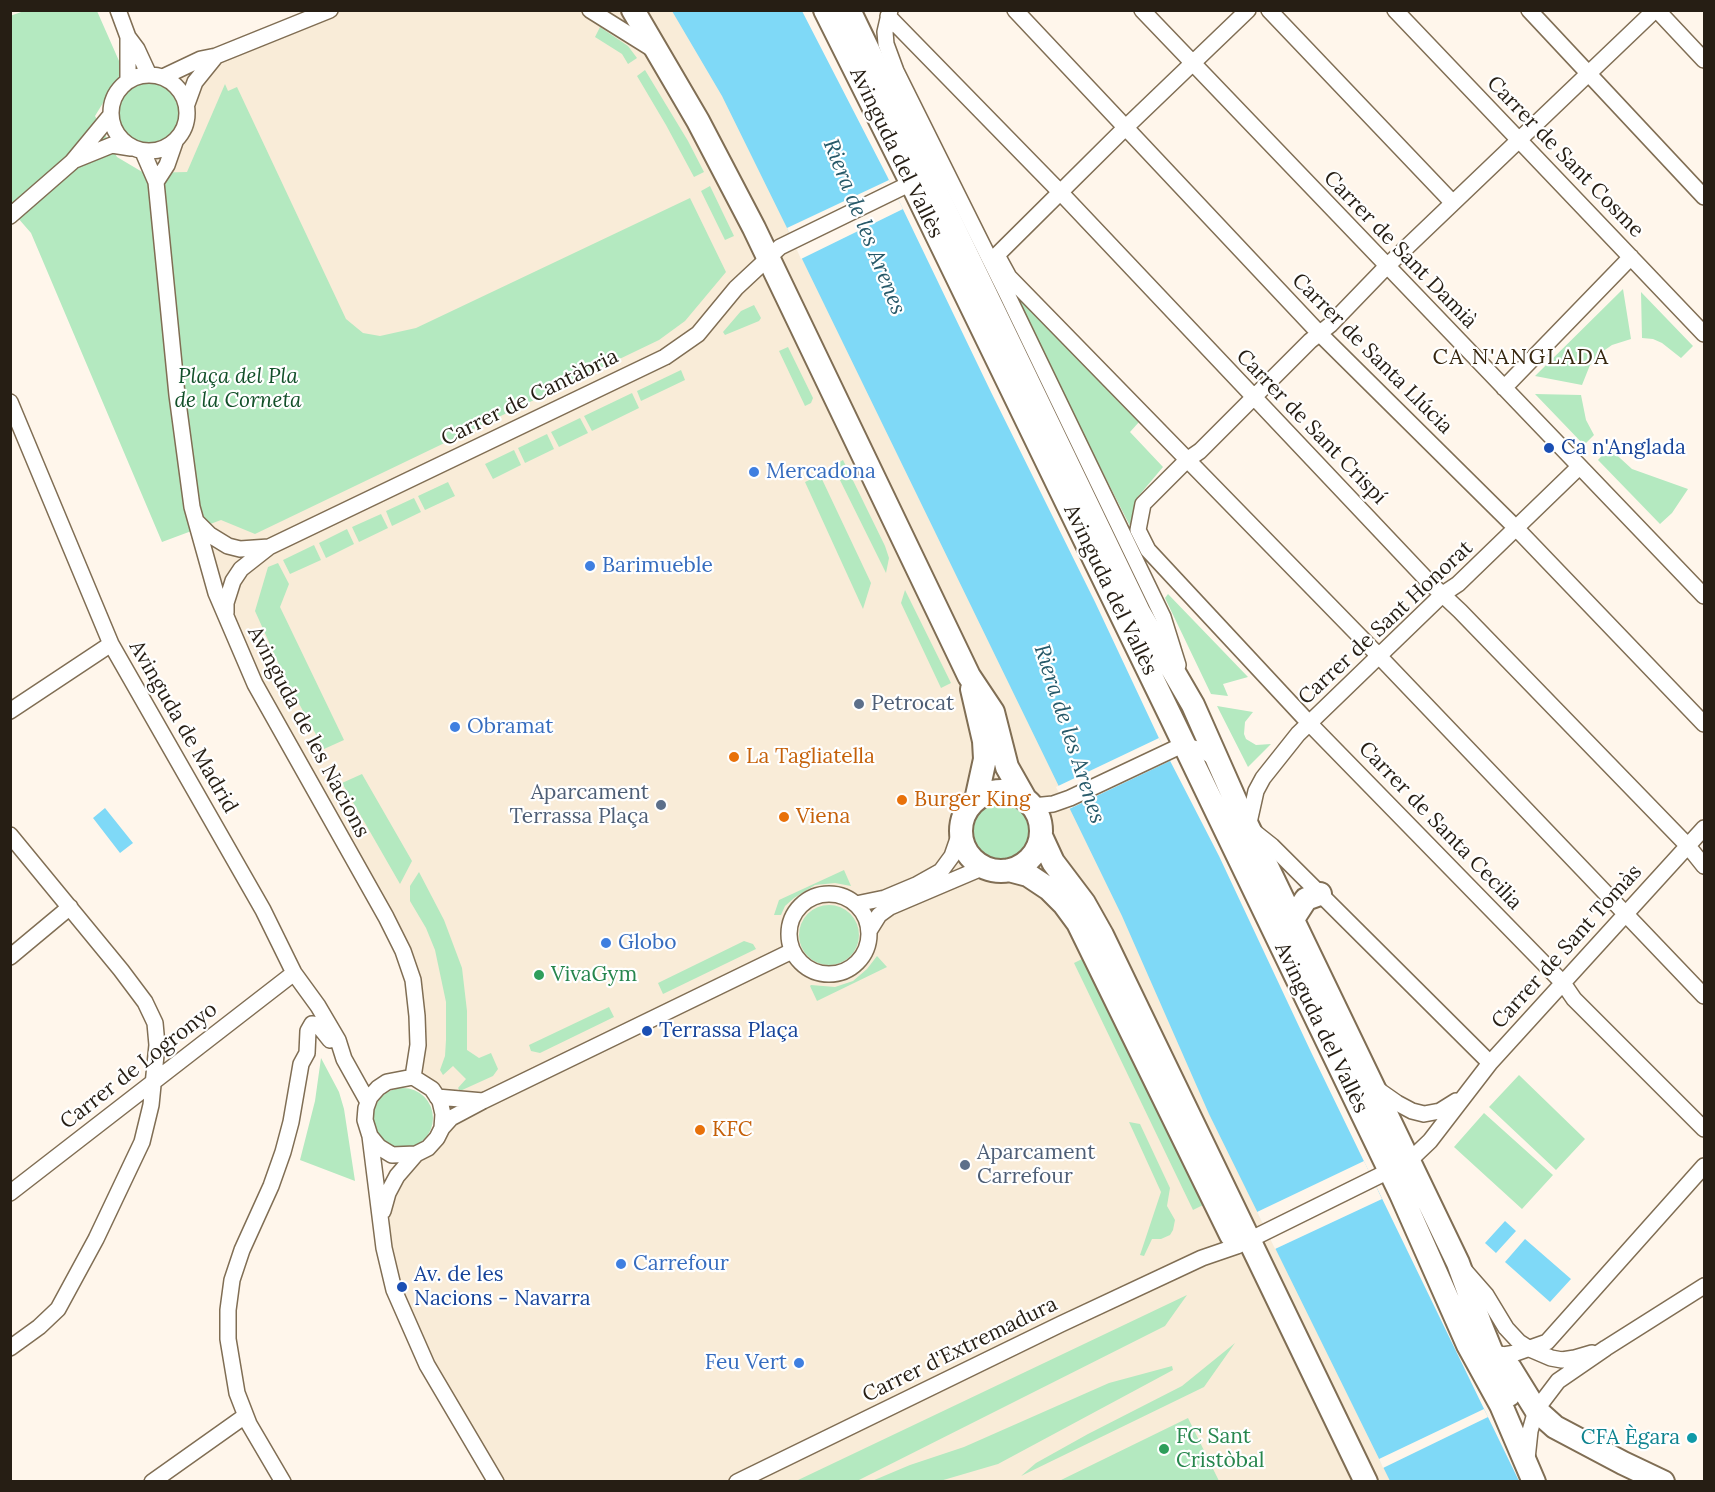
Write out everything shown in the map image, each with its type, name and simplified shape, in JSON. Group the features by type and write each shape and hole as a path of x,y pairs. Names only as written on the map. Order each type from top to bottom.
{"main road":[{"path":"633,10 698,121 780,248 969,676 993,712 1007,767 1040,819 1041,836 1053,862 1084,903 1102,935 1366,1482"},
{"name":"Avinguda del Vallès","path":"825,10 919,172 1139,612 1187,694 1207,735 1215,758 1461,1272 1497,1353 1528,1440 1547,1482"},
{"name":"Avinguda del Vallès","path":"849,10 1175,748 1384,1175 1428,1252 1458,1324 1501,1405 1530,1474"},
{"path":"969,676 984,741 985,759 976,800"},
{"path":"1029,802 1004,790 976,800 966,809 963,817 961,830 965,849 971,858 984,867 1028,875 1049,889 1078,923 1226,1226 1249,1240 1350,1482"},
{"path":"1009,870 1029,860 1041,836"},
{"path":"1293,919 1306,899 1320,894"},
{"path":"1497,1353 1536,1410 1561,1431 1664,1482"}],"street":[{"path":"118,10 129,37 156,76 174,83 182,92 187,104 185,128 175,142 167,165 156,182"},
{"path":"10,216 72,162 110,116 115,96 128,81 138,76 156,76 201,59 216,56 330,10"},
{"path":"590,10 658,53"},
{"name":"Carrer de Santa Llúcia","path":"1014,10 1319,333 1516,528 1704,724"},
{"name":"Carrer de Sant Damià","path":"1142,10 1704,596"},
{"path":"1248,10 1192,62 997,255 1009,277 1378,655 1704,996"},
{"path":"1269,10 1453,203"},
{"name":"Carrer de Sant Cosme","path":"1395,10 1704,334"},
{"path":"1529,10 1704,197"},
{"path":"1187,460 1200,451 1319,333 1330,325 1386,267 1656,10 1704,60"},
{"name":"Avinguda del Vallès","path":"889,13 885,32 886,44 896,71 919,172"},
{"name":"Carrer de Sant Crispí","path":"889,13 1428,581 1688,846 1704,866"},
{"path":"128,81 129,37"},
{"path":"187,104 195,81 216,56"},
{"path":"110,116 117,135 138,150"},
{"path":"72,162 112,145 155,152 175,142"},
{"name":"Avinguda de les Nacions","path":"138,150 156,182 177,394 196,520 216,593 255,684 403,951 413,980 417,1016 418,1046 413,1077"},
{"name":"Carrer de Cantàbria","path":"226,619 226,603 233,581 241,569 269,547 665,357 698,334 736,288 780,248 919,172"},
{"path":"1504,388 1631,257"},
{"name":"Avinguda de Madrid","path":"10,402 111,644 263,910 294,973 333,1030 344,1059"},
{"name":"Carrer de Santa Cecilia","path":"1187,460 1143,504 1138,530 1148,550 1310,723 1563,983 1574,999 1704,1129"},
{"name":"Carrer de Sant Honorat","path":"1248,827 1256,791 1263,778 1298,734 1378,655 1443,594 1458,584 1579,466"},
{"name":"Carrer de Cantàbria","path":"196,520 210,535 228,546 240,549 269,547"},
{"path":"10,711 111,644"},
{"path":"1029,802 1053,804 1175,748 1202,750 1215,758"},
{"path":"1248,827 1272,846 1490,1063"},
{"name":"Carrer de Sant Tomàs","path":"1409,1161 1430,1141 1490,1063 1704,828"},
{"path":"856,904 885,898 916,885 941,870 952,856 961,830"},
{"path":"10,834 145,1002 155,1023 157,1045 152,1105 142,1142 74,1282 58,1309 39,1327 10,1348"},
{"path":"869,931 863,912 856,904 844,896 832,893 820,894 799,907 792,917 789,940 792,951 801,963 811,970 823,974 835,974 847,970 857,963 865,952 869,931 879,915 890,907 984,867"},
{"path":"10,957 70,907"},
{"path":"381,1217 388,1193 397,1176 416,1154 428,1148 452,1118 792,951"},
{"name":"Carrer de Logronyo","path":"10,1193 294,973"},
{"name":"Avinguda de Madrid","path":"283,1482 245,1416 237,1393 228,1339 228,1310 232,1280 242,1250 271,1186 283,1152 291,1122 301,1064 307,1053 308,1031 312,1024 318,1025 324,1031 344,1059 368,1102"},
{"path":"442,1128 443,1114 440,1101 432,1089 413,1077 387,1082 378,1088 368,1102 365,1120 370,1136 390,1278 427,1365 496,1482"},
{"name":"Carrer de Sant Tomàs","path":"1373,1087 1396,1103 1424,1114 1440,1110 1464,1096"},
{"path":"437,1097 483,1101"},
{"path":"370,1136 379,1147 392,1155 416,1154"},
{"path":"1384,1175 1409,1161"},
{"path":"1497,1353 1530,1349 1547,1342 1704,1166"},
{"name":"Carrer d'Extremadura","path":"737,1482 1202,1258 1249,1240 1384,1175"},
{"name":"Carrer d'Extremadura","path":"1202,1258 1226,1226"},
{"name":"Avinguda del Vallès","path":"1428,1252 1475,1339 1482,1347 1497,1353"},
{"path":"1461,1272 1486,1295 1506,1328 1519,1342 1530,1349 1562,1360 1606,1348"},
{"path":"1530,1474 1528,1440 1536,1410 1558,1381 1704,1286"},
{"path":"152,1482 245,1416"}],"shaded area":[{"path":"341,11 760,11 1474,1481 495,1481 391,1281 389,1177 395,1162 420,1151 443,1119 414,1068 408,960 213,597 154,157 140,154 124,146 114,134 184,75"}],"green space":[{"name":"Plaça del Pla de la Corneta","path":"24,11 97,11 123,70 95,116 117,157 144,173 187,172 225,84 228,91 237,87 346,319 363,333 380,336 416,328 690,198 726,272 685,321 659,340 255,534 221,520 162,542 31,233 11,210 10,16"},
{"path":"600,27 628,46 637,58 628,64 622,54 595,37"},
{"path":"645,70 704,172 694,177 637,76"},
{"path":"142,83 154,83 170,92 177,102 179,114 177,126 170,136 154,145 142,145 131,140 122,131 117,120 117,108 122,97 131,88"},
{"path":"710,186 734,236 725,240 701,191"},
{"path":"1006,281 1139,422 1130,432 1163,467 1136,499 1134,534"},
{"path":"1623,289 1631,339 1612,345 1599,354 1590,365 1582,385 1535,376"},
{"path":"1641,292 1693,346 1681,358 1662,343 1642,338"},
{"path":"754,305 761,318 759,321 725,335 723,332 741,311"},
{"path":"788,347 813,398 811,403 805,406 779,351"},
{"path":"681,370 685,380 641,401 637,391"},
{"path":"632,393 639,408 592,431 584,416"},
{"path":"1535,394 1581,395 1586,420 1594,435 1584,445"},
{"path":"580,418 588,433 559,447 551,432"},
{"path":"547,434 554,449 525,463 518,448"},
{"path":"1609,448 1632,469 1688,489 1672,513 1660,524 1598,460"},
{"path":"514,450 521,465 493,479 485,464"},
{"path":"843,460 885,546 889,558 886,573 833,466"},
{"path":"820,475 871,583 863,609 805,482"},
{"path":"448,482 455,496 425,510 418,496"},
{"path":"414,498 421,512 392,526 386,511"},
{"path":"381,514 388,528 359,542 352,527"},
{"path":"347,529 354,544 326,558 319,543"},
{"path":"314,545 321,560 290,574 283,560"},
{"path":"278,563 289,584 280,607 344,740 324,749 286,680 255,611 268,567"},
{"path":"905,590 951,683 941,688 901,603"},
{"path":"1168,594 1248,677 1223,684 1228,696 1211,694 1165,598"},
{"path":"1217,706 1253,712 1245,722 1246,739 1256,745 1271,744 1248,767"},
{"path":"362,774 412,861 400,884 342,783"},
{"path":"995,799 1007,799 1018,804 1026,812 1031,829 1029,841 1018,854 1007,859 995,859 984,854 976,846 971,835 971,823 976,812 984,804"},
{"path":"844,870 851,886 835,883 815,885 794,898 785,906 781,915 774,915 779,900"},
{"path":"419,872 444,920 462,968 467,1011 467,1050 479,1058 491,1053 498,1069 493,1076 460,1091 458,1088 466,1079 453,1066 443,1075 440,1070 445,1056 446,1002 435,950 426,928 410,901 410,886"},
{"path":"823,905 835,905 846,910 854,918 859,935 857,947 846,960 835,965 823,965 812,960 804,952 799,941 799,929 804,918 812,910"},
{"path":"744,941 753,944 756,949 663,994 658,983"},
{"path":"877,956 887,967 817,1001 811,985 835,987 853,981"},
{"path":"1084,958 1203,1205 1193,1210 1074,963"},
{"path":"609,1007 614,1017 540,1053 531,1051 529,1045"},
{"path":"321,1058 339,1092 344,1109 355,1181 300,1160 315,1101"},
{"path":"1519,1075 1585,1139 1556,1170 1489,1107"},
{"path":"397,1088 409,1088 420,1093 428,1101 433,1118 431,1130 420,1143 409,1148 397,1148 386,1143 378,1135 373,1124 373,1112 378,1101 386,1093"},
{"path":"1484,1113 1553,1175 1522,1209 1454,1147"},
{"path":"1129,1122 1140,1124 1170,1188 1167,1206 1175,1220 1170,1235 1161,1239 1152,1239 1144,1256 1140,1255 1161,1192"},
{"path":"1187,1295 1165,1326 857,1481 796,1481"},
{"path":"1235,1343 1204,1387 1021,1476 1036,1463 1182,1386"},
{"path":"1172,1366 1173,1370 998,1464 940,1481 872,1481 910,1465 964,1447 1109,1383"},
{"name":"FC Sant Cristòbal","path":"1188,1418 1219,1481 1059,1481"}],"water":[{"name":"Riera de les Arenes","path":"672,11 802,11 887,176 1095,602 1165,751 1219,856 1311,1052 1519,1481 1390,1481 1209,1114 1122,916 787,228 722,96"},
{"path":"105,808 133,843 120,853 93,818"},
{"path":"1505,1221 1516,1231 1496,1253 1485,1243"},
{"path":"1525,1239 1571,1279 1550,1302 1505,1262"}],"pier":[{"path":"889,180 903,209 801,259 787,228"},
{"path":"1159,738 1170,761 1067,810 1056,787"},
{"path":"1364,1161 1382,1199 1275,1249 1257,1212"},
{"path":"1484,1409 1488,1417 1383,1468 1379,1459"}],"place":[{"name":"Ca n'Anglada","path":"1549,448"},
{"name":"Mercadona","path":"754,472"},
{"name":"Barimueble","path":"590,566"},
{"name":"Petrocat","path":"859,704"},
{"name":"Obramat","path":"455,727"},
{"name":"La Tagliatella","path":"734,757"},
{"name":"Burger King","path":"902,800"},
{"name":"Aparcament Terrassa Plaça","path":"661,805"},
{"name":"Viena","path":"784,817"},
{"name":"Globo","path":"606,943"},
{"name":"VivaGym","path":"539,975"},
{"name":"Terrassa Plaça","path":"647,1031"},
{"name":"KFC","path":"700,1130"},
{"name":"Aparcament Carrefour","path":"965,1165"},
{"name":"Carrefour","path":"621,1264"},
{"name":"Av. de les Nacions - Navarra","path":"402,1287"},
{"name":"Feu Vert","path":"799,1363"},
{"name":"CFA Ègara","path":"1692,1438"},
{"name":"FC Sant Cristòbal","path":"1164,1449"}],"district":[{"name":"CA N'ANGLADA","path":"1521,358"}]}
